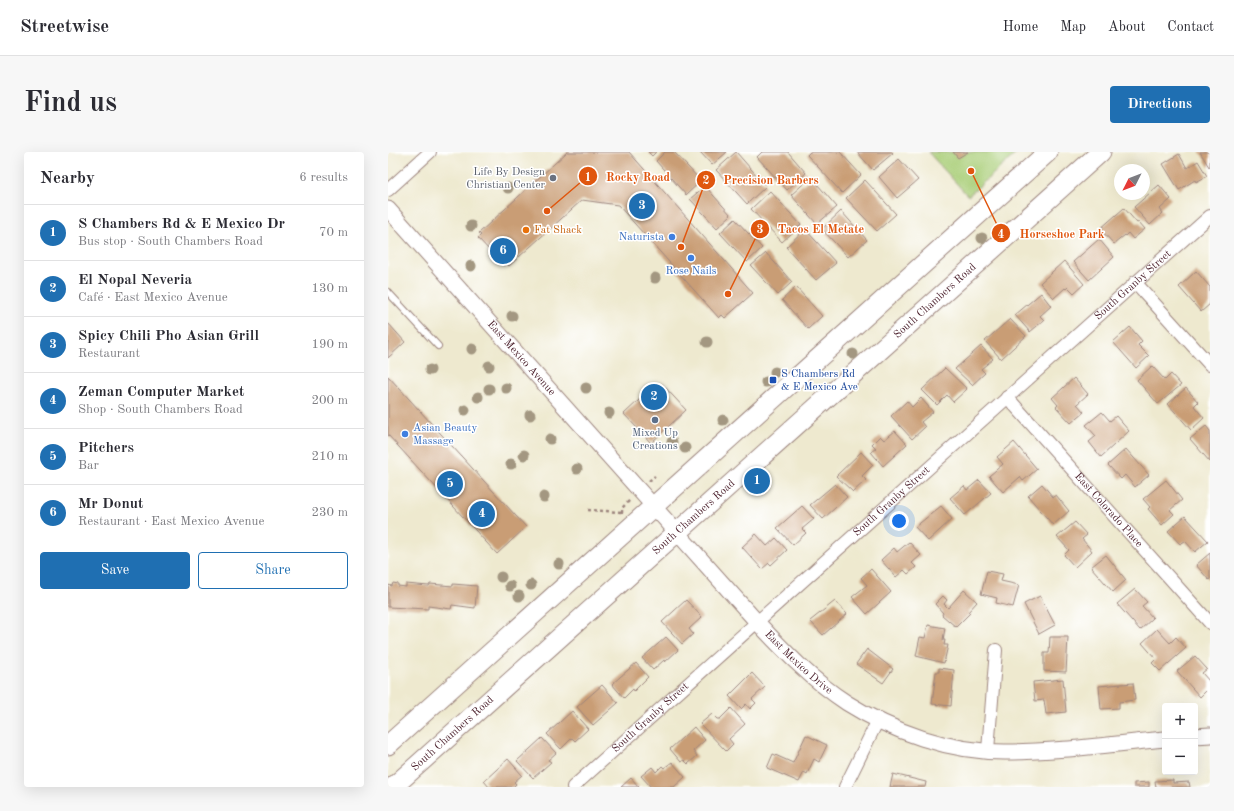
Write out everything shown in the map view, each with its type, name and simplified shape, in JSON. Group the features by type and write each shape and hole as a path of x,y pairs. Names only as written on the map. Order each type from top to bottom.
{"main road":[{"path":"388,744 1048,152"},
{"name":"South Chambers Road","path":"393,787 1101,152"}],"street":[{"path":"388,190 430,152"},
{"name":"East Mexico Avenue","path":"388,209 654,506"},
{"name":"South Granby Street","path":"573,787 1210,216"},
{"path":"1136,282 1210,365"},
{"name":"East Colorado Place","path":"1007,397 1210,623"},
{"name":"East Mexico Drive","path":"654,506 779,645 821,684 846,702 878,720 937,742 968,748 1004,752 1035,751 1162,739"},
{"path":"988,750 996,650"},
{"path":"845,787 878,720"},
{"path":"1198,736 1210,735"}],"lane":[{"path":"388,292 438,346"}],"path":[{"path":"588,510 622,512"}],"green space":[{"path":"928,152 1018,152 968,196"}],"building":[{"path":"567,152 629,152 753,293 725,318 722,315 719,318 618,205 582,200 509,266 507,264 504,266 478,238 481,235 479,233"},
{"path":"648,152 656,152 652,156"},
{"path":"665,152 674,152 701,181 686,195 656,161"},
{"path":"700,152 727,152 712,165"},
{"path":"736,152 766,186 747,204 716,170"},
{"path":"762,152 788,152 806,173 787,190 757,157"},
{"path":"810,152 840,152 861,175 842,193 807,155"},
{"path":"857,152 892,152 893,153 873,170"},
{"path":"953,152 968,152 958,158"},
{"path":"1200,152 1210,152 1209,167"},
{"path":"1179,154 1187,168 1198,161 1207,176 1196,182 1195,180 1179,190 1163,164"},
{"path":"899,159 918,180 897,198 879,177"},
{"path":"811,177 837,207 817,224 791,195"},
{"path":"865,180 896,214 877,231 846,198"},
{"path":"1159,185 1171,199 1160,209 1163,213 1150,225 1134,207 1142,200 1150,200 1150,193"},
{"path":"705,186 731,215 717,228 690,199"},
{"path":"770,191 801,225 782,242 751,209"},
{"path":"1124,208 1137,223 1139,222 1145,229 1133,239 1128,233 1114,244 1100,229"},
{"path":"841,211 867,240 848,257 822,229"},
{"path":"735,219 762,248 747,262 720,233"},
{"path":"805,229 836,263 816,280 786,247"},
{"path":"1099,239 1114,257 1089,280 1073,262"},
{"path":"766,253 792,282 778,295 751,266"},
{"path":"1064,261 1084,284 1074,293 1068,287 1066,289 1065,288 1054,298 1040,283"},
{"path":"1196,271 1210,287 1210,304 1201,312 1179,287"},
{"path":"796,287 822,316 808,329 782,300"},
{"path":"1041,293 1051,306 1040,316 1044,320 1030,332 1015,315"},
{"path":"1010,319 1026,336 1001,359 985,341"},
{"path":"388,323 405,342 388,358"},
{"path":"1130,327 1142,341 1138,345 1149,356 1136,368 1113,342"},
{"path":"981,346 993,359 981,369 985,373 972,385 955,369"},
{"path":"1152,366 1165,380 1171,374 1181,385 1158,404 1137,380"},
{"path":"945,368 967,389 953,402 947,395 937,405 922,390"},
{"path":"388,376 526,527 497,554 388,435"},
{"path":"1074,378 1088,394 1077,404 1084,412 1071,423 1056,407 1058,405 1052,398"},
{"path":"662,384 686,410 651,443 624,414 654,386 656,389"},
{"path":"1186,388 1198,402 1194,406 1204,418 1191,430 1168,404"},
{"path":"921,398 933,412 921,422 925,427 912,439 891,416 907,401 912,407"},
{"path":"1102,412 1110,421 1116,416 1129,431 1101,457 1089,442 1096,436 1086,425"},
{"path":"1206,426 1210,431 1210,462 1190,439"},
{"path":"895,431 907,444 883,466 871,452 876,448 872,444 880,436 884,440"},
{"path":"1014,442 1037,469 1023,481 1020,477 1003,492 989,476 1003,464 997,457"},
{"path":"1126,449 1149,475 1135,487 1125,475 1121,479 1108,465"},
{"path":"861,452 873,465 862,476 866,480 853,492 836,476"},
{"path":"979,480 991,493 965,515 950,498 964,486 967,490"},
{"path":"1166,480 1182,500 1170,510 1174,514 1162,525 1148,509 1150,507 1143,499"},
{"path":"835,484 847,497 823,519 810,505"},
{"path":"1042,484 1053,497 1056,495 1069,511 1053,525 1028,496"},
{"path":"802,506 814,519 802,529 806,533 793,545 777,528"},
{"path":"941,506 952,519 928,541 915,527"},
{"path":"1185,516 1208,541 1195,552 1185,541 1180,544 1168,531"},
{"path":"1075,522 1087,535 1082,539 1092,551 1075,567 1064,555 1069,550 1057,537"},
{"path":"756,534 767,546 776,538 787,550 771,565 769,563 762,569 742,547"},
{"path":"909,542 921,555 912,563 916,567 908,574 904,570 896,577 881,560 894,548 897,552"},
{"path":"1210,553 1210,579 1209,580 1196,565"},
{"path":"1106,555 1126,580 1113,592 1091,567"},
{"path":"871,569 891,592 867,614 852,597 867,585 861,578"},
{"path":"987,571 1003,574 1001,581 1019,585 1013,607 996,603 997,598 981,594"},
{"path":"393,583 398,584 398,586 406,587 406,584 429,586 430,584 453,586 453,584 477,586 475,608 452,605 451,609 428,606 428,609 388,607 388,585 392,586"},
{"path":"1135,589 1147,602 1142,606 1153,618 1140,630 1117,604"},
{"path":"964,590 977,602 968,612 970,613 956,627 942,615 943,613 935,604 943,596 947,600 944,604 948,608"},
{"path":"1040,596 1055,625 1039,634 1024,604"},
{"path":"686,600 702,617 689,629 693,634 682,644 662,622"},
{"path":"835,601 847,614 823,635 810,621"},
{"path":"928,625 945,628 943,640 945,640 944,645 948,645 944,663 916,656 920,637 925,638"},
{"path":"1157,629 1170,643 1176,637 1186,648 1160,671 1152,663 1156,659 1142,643"},
{"path":"666,637 678,650 665,662 664,660 653,670 642,658"},
{"path":"1050,637 1068,637 1066,672 1044,671 1044,653 1049,653"},
{"path":"867,649 893,669 883,683 856,664"},
{"path":"1195,656 1207,669 1202,673 1210,682 1210,687 1200,697 1177,671"},
{"path":"636,663 648,677 634,691 633,689 624,698 612,684"},
{"path":"939,668 954,670 951,706 932,704 936,672 939,672"},
{"path":"752,673 765,687 752,699 756,703 750,709 746,704 741,709 729,696"},
{"path":"1063,679 1066,712 1046,714 1044,700 1035,701 1033,682"},
{"path":"1133,683 1135,700 1119,702 1119,708 1101,709 1099,686"},
{"path":"602,685 618,703 593,725 577,707"},
{"path":"731,708 745,724 729,739 733,744 726,751 700,724 712,714 717,719 720,719"},
{"path":"572,711 588,729 575,741 572,738 561,749 547,734"},
{"path":"694,727 705,740 693,751 697,756 688,764 684,760 681,762 670,749"},
{"path":"806,735 827,745 819,762 814,759 807,774 804,772 799,782 767,768 773,754 793,763"},
{"path":"542,738 556,753 548,760 551,762 533,778 517,761"},
{"path":"508,759 522,775 514,782 516,784 513,787 489,787 484,781"},
{"path":"672,762 685,777 674,787 651,787 641,776 652,767 656,772 662,766 664,768"},
{"path":"893,774 926,782 925,787 890,787"},
{"path":"631,778 639,787 621,787"},
{"path":"1173,780 1173,783 1189,782 1190,787 1156,787 1155,781"},
{"path":"1149,782 1149,787 1134,787 1134,783"}],"place":[{"name":"Horseshoe Park","path":"971,171"},
{"name":"Life By Design Christian Center","path":"553,178"},
{"name":"Spicy Chili Pho Asian Grill","path":"642,206"},
{"name":"Rocky Road","path":"547,211"},
{"name":"Fat Shack","path":"526,230"},
{"name":"Naturista","path":"672,237"},
{"name":"Precision Barbers","path":"681,247"},
{"name":"Mr Donut","path":"503,251"},
{"name":"Rose Nails","path":"691,258"},
{"name":"Tacos El Metate","path":"728,294"},
{"name":"S Chambers Rd & E Mexico Ave","path":"773,380"},
{"name":"El Nopal Neveria","path":"654,397"},
{"name":"Mixed Up Creations","path":"655,420"},
{"name":"Asian Beauty Massage","path":"405,434"},
{"name":"S Chambers Rd & E Mexico Dr","path":"757,481"},
{"name":"Pitchers","path":"450,484"},
{"name":"Zeman Computer Market","path":"482,514"}]}
